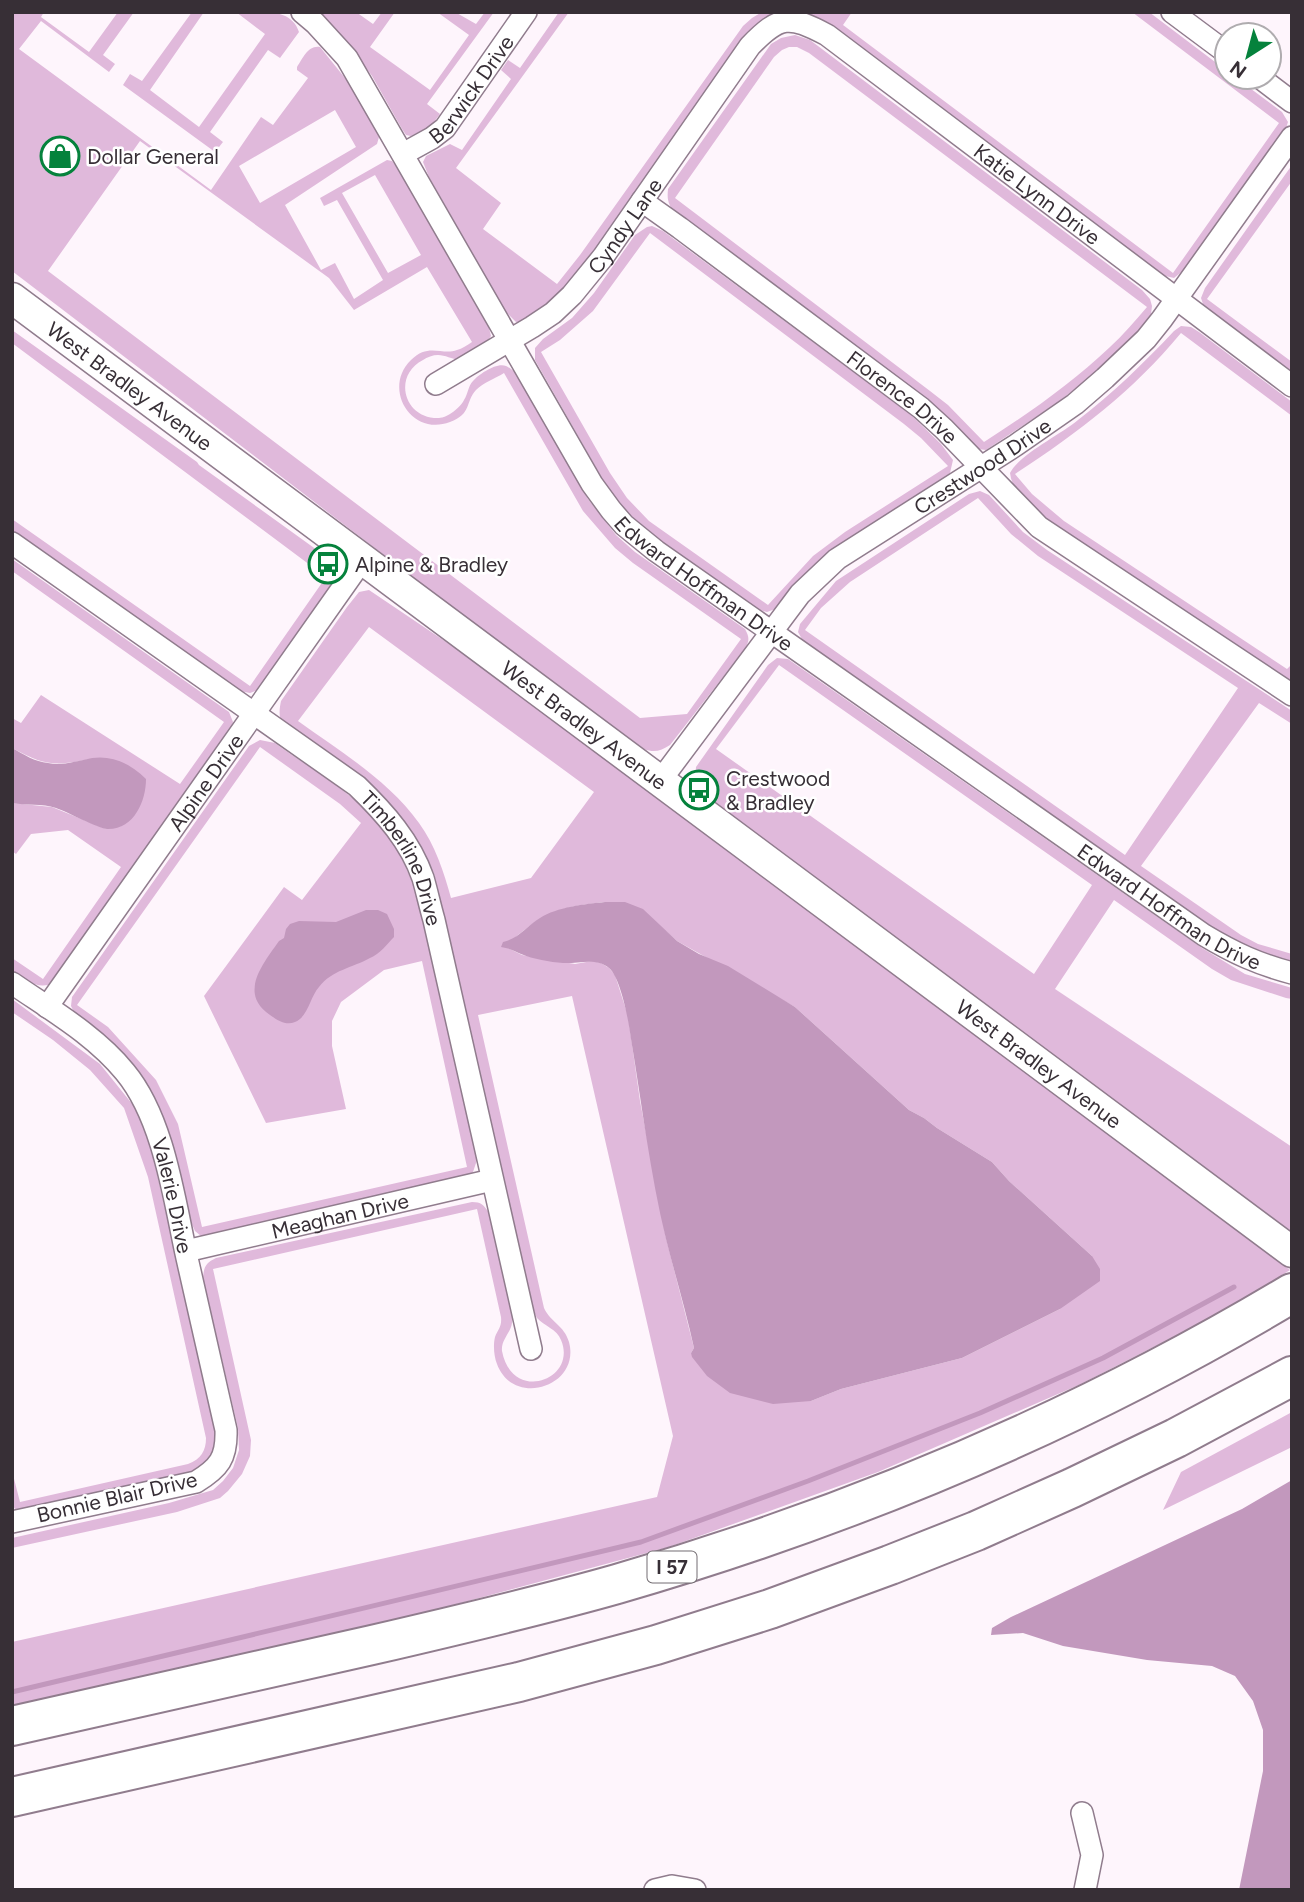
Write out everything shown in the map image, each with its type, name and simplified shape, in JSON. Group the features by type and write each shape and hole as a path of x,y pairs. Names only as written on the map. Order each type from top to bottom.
{"highway":[{"name":"I 57","path":"12,1726 503,1614 617,1584 695,1559 816,1518 1029,1431 1142,1376 1292,1293"},
{"path":"12,1797 519,1682 656,1645 770,1609 976,1531 1060,1494 1176,1438 1292,1376"}],"main road":[{"name":"West Bradley Avenue","path":"12,298 1292,1252"}],"street":[{"name":"Edward Hoffman Drive","path":"302,12 347,58 592,484 624,525 656,551 1205,935 1233,953 1263,966 1292,973"},
{"name":"Berwick Drive","path":"403,154 445,128 526,12"},
{"path":"1172,12 1213,43"},
{"name":"Katie Lynn Drive","path":"774,24 797,21 827,35 1292,386"},
{"name":"Cyndy Lane","path":"436,384 553,313 572,295 603,257 750,46 774,24"},
{"path":"1277,91 1292,102"},
{"name":"Crestwood Drive","path":"660,781 800,594 837,559 1075,404 1146,339 1292,137"},
{"name":"Florence Drive","path":"642,201 921,408 1039,527 1292,695"},
{"name":"Timberline Drive","path":"12,543 357,786 396,827 414,857 423,879 436,928 531,1349"},
{"name":"Alpine Drive","path":"47,1007 363,559"},
{"name":"Valerie Drive","path":"12,983 78,1029 107,1053 141,1094 155,1127 226,1430 227,1443 218,1465"},
{"name":"Meaghan Drive","path":"186,1251 492,1180"},
{"name":"Bonnie Blair Drive","path":"12,1522 196,1482 210,1474 218,1465"},
{"path":"1082,1813 1092,1855 1085,1890"},
{"path":"655,1890 672,1886 695,1890"}],"shaded area":[{"path":"263,11 281,14 295,24 299,32 280,58 268,50 210,132 223,142 215,152 123,85 130,74 142,81 192,12 204,12 150,90 199,127 265,34 236,12"},
{"path":"12,12 44,12 41,17 89,52 118,12 134,12 103,55 115,64 109,72 41,21 19,49 211,190 261,117 273,125 308,78 297,70 297,67 309,50 320,47 349,83 379,137 377,144 285,205 321,270 335,263 354,299 383,280 337,200 324,206 320,198 387,160 392,161 489,328 491,336 484,346 459,360 434,355 413,367 405,386 410,404 417,412 442,418 460,406 476,378 493,367 507,366 515,372 588,499 616,535 635,552 745,629 748,639 745,649 670,745 657,751 644,749 431,591 12,271","holes":["335,110 356,147 260,203 239,166","140,141 329,278 354,310 427,267 472,342 461,349 424,352 411,360 403,371 399,384 405,407 423,423 436,425 450,422 465,412 476,390 504,373 583,511 615,548 741,639 687,714 640,718 48,271","375,175 421,255 388,273 342,193"]},
{"path":"316,12 356,12 373,24 382,12 395,12 370,47 430,90 469,35 437,12 455,12 476,24 485,12 494,12 427,104 440,114 431,126 411,136 406,135 372,76 351,48"},
{"path":"559,12 569,12 456,168 501,203 483,229 557,284 743,26 762,12 852,12 843,25 1173,273 1279,123 1237,91 1254,91 1282,112 1288,122 1285,131 1184,270 1174,278 1157,274 786,15 581,273 531,321 516,322 506,312 423,162 426,156 450,144 462,150 511,79 501,70 508,60 520,68"},
{"path":"1132,12 1149,12 1213,60 1213,73"},
{"path":"795,35 810,40 1142,290 1152,306 1151,314 1141,330 1101,368 1057,403 986,450 978,449 673,211 668,201 668,189 771,44 781,38","holes":["797,47 809,53 1147,307 1115,342 1080,373 984,442 948,405 675,198 774,57 782,50"]},
{"path":"1292,165 1292,181 1207,299 1292,362 1292,375 1205,310 1201,298 1205,288"},
{"path":"652,226 663,231 910,414 941,444 953,460 950,473 942,481 826,556 786,595 778,608 767,612 755,609 645,530 621,507 535,360 535,348 572,318 594,293 635,235","holes":["650,233 904,424 948,466 845,532 813,556 768,605 649,521 627,498 541,352 560,340 593,311"]},
{"path":"1181,326 1191,327 1199,332 1292,402 1292,416 1181,333 1143,374 1104,410 1015,474 1032,494 1064,521 1287,669 1292,664 1292,685 1054,527 1021,497 1012,482 1010,473 1022,459 1104,399"},
{"path":"12,330 335,563 339,573 333,588 263,688 250,693 235,690 12,531 12,519 250,686 326,577 12,343"},
{"path":"980,491 989,495 1023,532 1047,550 1292,711 1292,724 1259,703 1141,866 1241,935 1258,944 1292,954 1292,965 1279,963 1220,934 803,641 798,632 800,624 836,581 969,494","holes":["978,498 1011,534 1038,556 1238,688 1125,855 805,630 821,608 850,582"]},
{"path":"12,559 229,712 233,722 230,733 54,983 43,986 33,984 12,972 12,958 43,979 121,867 68,830 31,834 16,854 12,851 12,803 52,807 106,829 121,826 95,758 61,763 34,759 12,748 12,718 21,723 41,695 180,784 224,722 12,571"},
{"path":"369,590 461,652 1290,1270 1234,1306 1081,1384 878,1472 669,1547 416,1615 12,1706 12,1642 657,1497 673,1436 572,996 478,1015 544,1308 569,1342 570,1358 565,1371 556,1380 544,1386 530,1388 517,1385 505,1378 497,1364 494,1344 501,1317 477,1209 213,1269 251,1440 250,1456 242,1474 220,1498 177,1512 12,1548 12,1538 169,1503 213,1490 233,1468 239,1450 238,1428 203,1278 206,1265 216,1258 472,1202 478,1203 489,1213 512,1311 512,1325 502,1348 508,1367 518,1377 530,1381 542,1380 552,1375 560,1366 564,1354 561,1340 557,1333 537,1318 533,1308 434,873 408,829 384,798 366,781 295,735 280,717 281,701 359,592","holes":["369,627 594,792 531,878 451,898 442,869 425,831 407,808 363,768 298,721","605,902 667,932 677,941 795,1007 909,1110 992,1162 1009,1181 1092,1256 1060,1309 962,1358 841,1389 811,1401 691,1353 694,1348 666,1238 640,1101 628,1016 615,975 601,963 592,961 575,964 522,955 508,948 519,935 545,916 573,907"]},
{"path":"777,658 788,659 1202,948 1245,974 1292,988 1292,999 1231,980 1114,900 1055,989 1292,1147 1292,1232 703,796 696,782 696,767 768,665","holes":["779,665 1092,885 1034,974 716,749"]},
{"path":"260,740 275,743 319,773 363,807 396,849 419,901 477,1160 473,1172 463,1181 210,1237 201,1236 195,1231 190,1220 174,1151 158,1104 129,1062 77,1018 71,1006 72,997 249,746","holes":["260,747 340,804 361,823 302,900 284,887 204,996 266,1123 346,1109 332,1046 332,1021 341,1002 384,970 422,961 467,1167 202,1227 178,1124 156,1080 108,1027 77,1005"]},
{"path":"12,748 34,759 53,764 100,757 121,762 146,779 141,805 137,813 124,825 107,829 51,806 12,803"},
{"path":"605,902 625,902 643,909 677,941 728,966 795,1007 909,1110 992,1162 1009,1181 1092,1256 1100,1269 1100,1281 1060,1309 962,1358 841,1389 811,1401 773,1404 730,1393 707,1376 691,1353 694,1348 660,1214 624,1001 617,981 609,968 598,963 547,961 501,947 503,942 547,914"},
{"path":"366,910 378,910 387,914 394,929 394,937 380,951 324,981 303,1016 295,1022 279,1020 261,1006 256,997 256,978 266,959 284,938 290,924 299,921 336,922"},
{"path":"12,999 100,1064 137,1110 150,1144 218,1445 217,1452 199,1472 28,1512 15,1509 12,1504 12,1471 20,1502 188,1464 202,1454 206,1438 148,1177 124,1108 90,1070 12,1012"},
{"path":"1292,1412 1292,1447 1163,1510 1181,1472"},
{"path":"1292,1480 1292,1890 1239,1890 1263,1771 1263,1730 1253,1701 1235,1676 1212,1666 1147,1660 1063,1646 1023,1633 991,1635 992,1628 1011,1617 1242,1509"}],"waterway":[{"path":"12,1692 641,1542 808,1481 980,1413 1103,1358 1234,1287"}],"place":[{"name":"Dollar General","path":"60,156"},
{"name":"Alpine & Bradley","path":"328,564"},
{"name":"Crestwood & Bradley","path":"699,790"}]}
